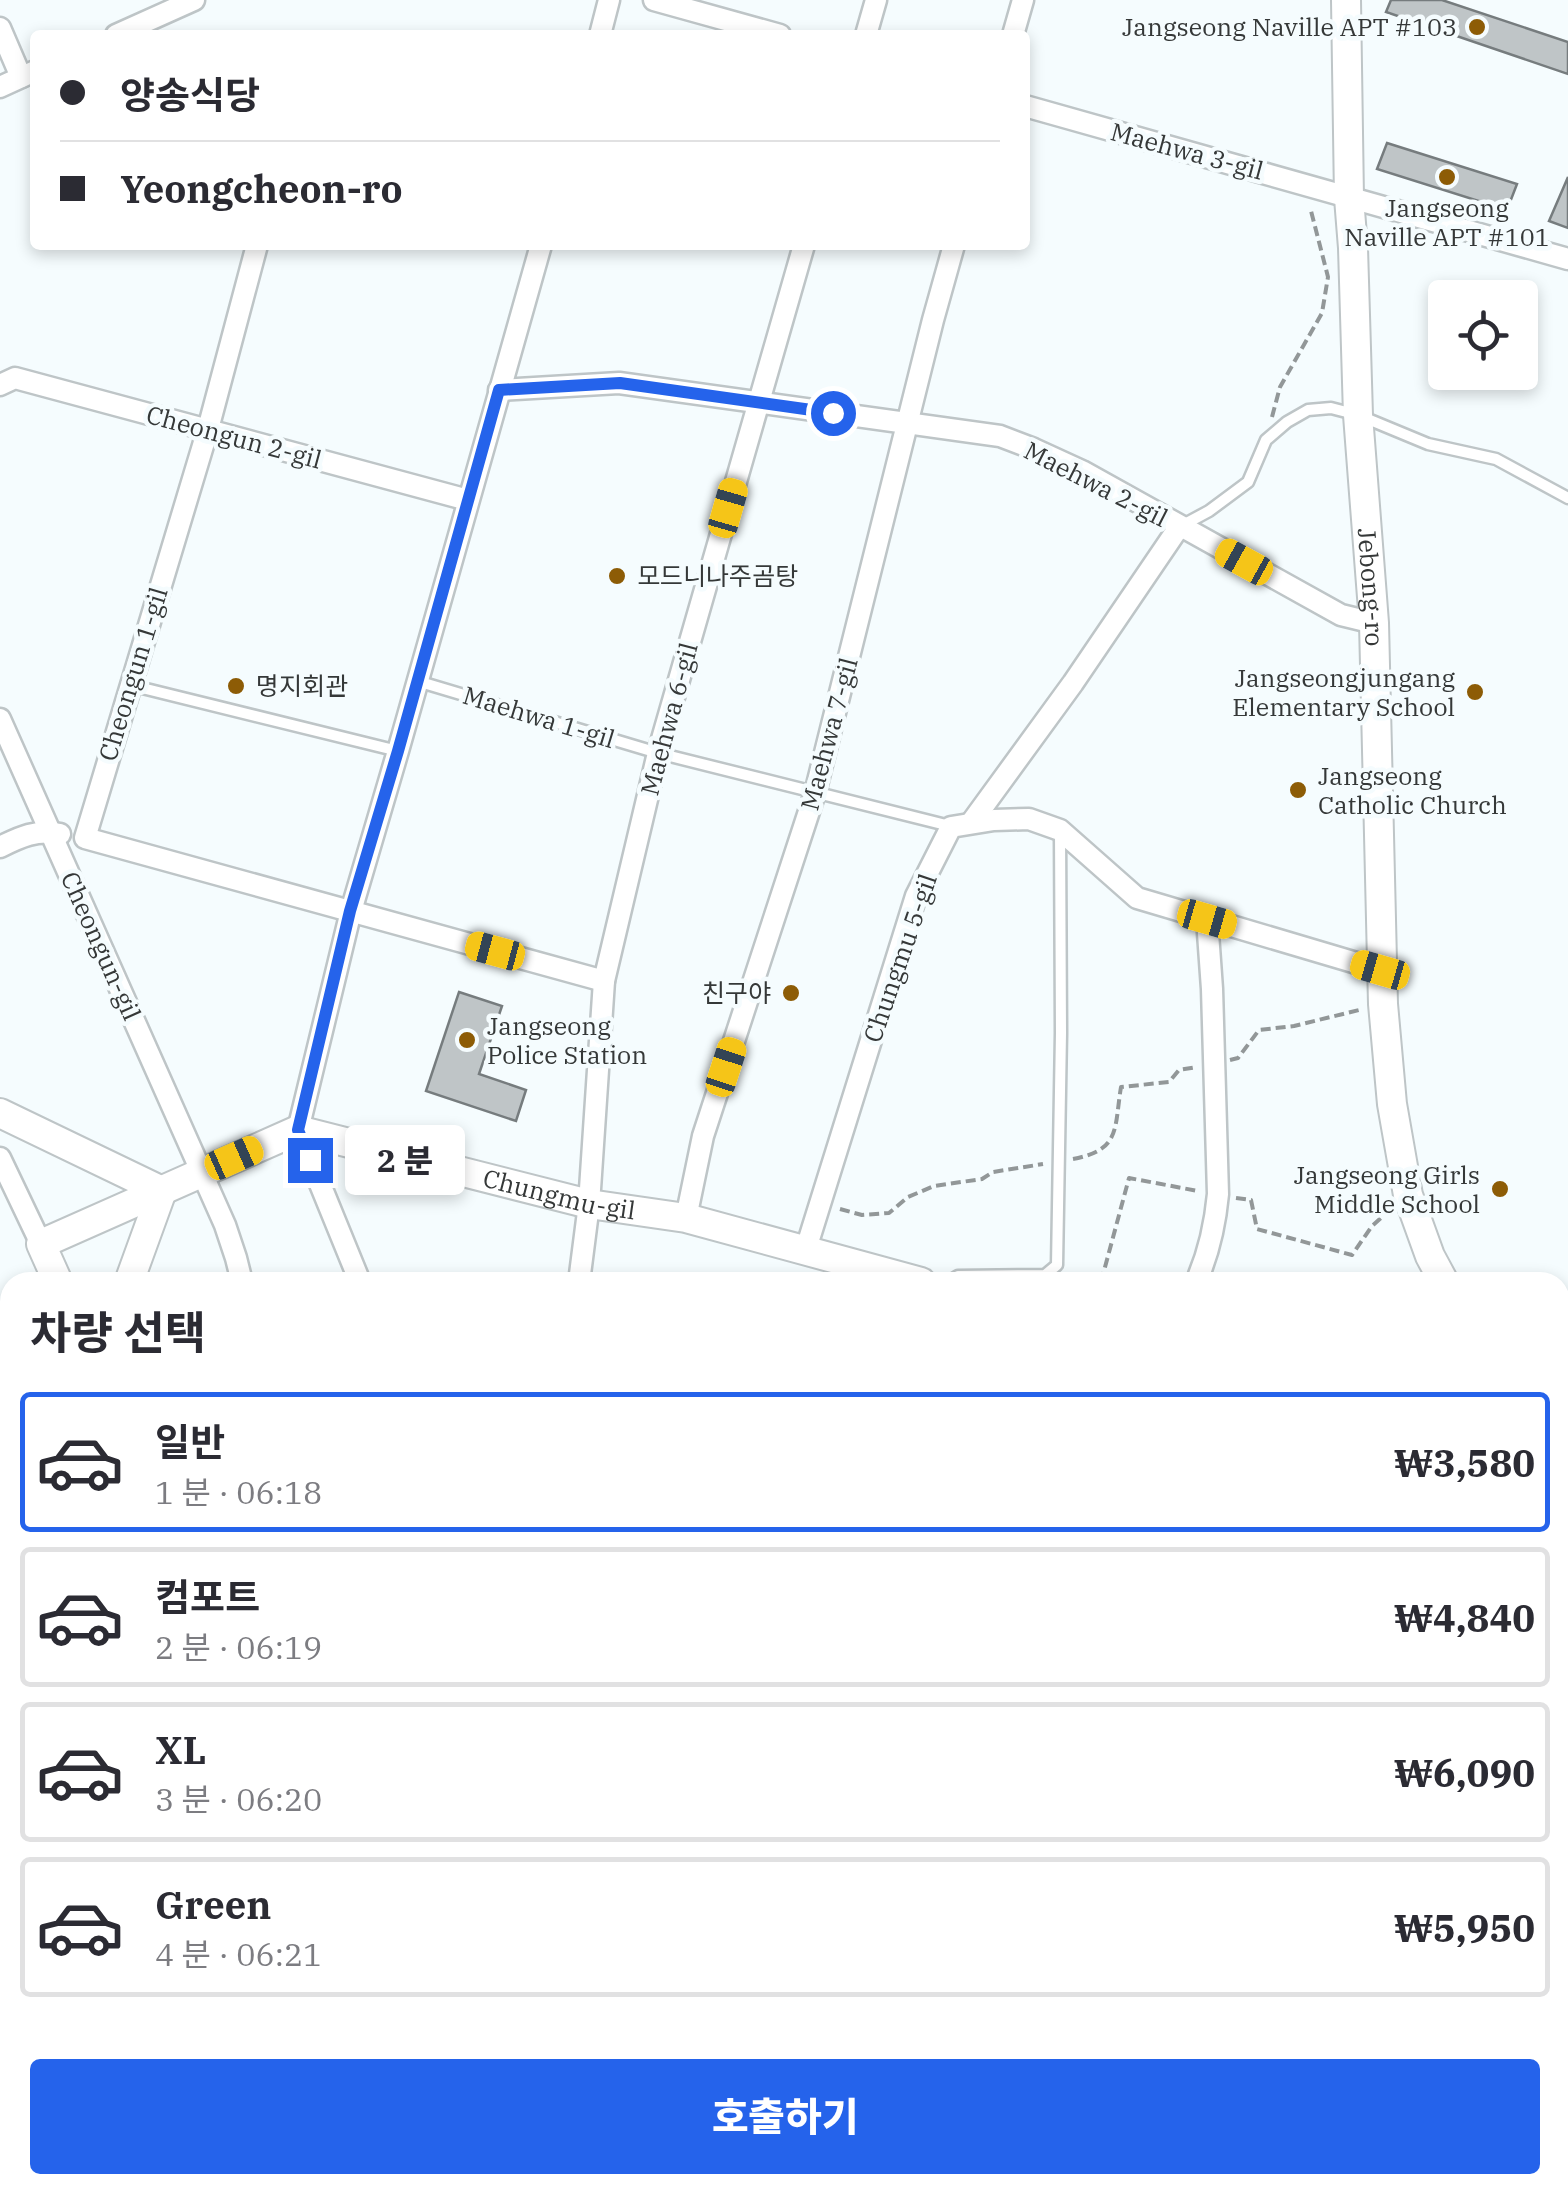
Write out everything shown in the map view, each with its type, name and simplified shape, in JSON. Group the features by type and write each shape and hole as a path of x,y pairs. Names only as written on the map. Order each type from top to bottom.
{"street":[{"path":"128,30 194,0"},
{"path":"601,30 610,0"},
{"path":"654,0 762,30"},
{"path":"867,30 876,0"},
{"path":"1015,30 1024,0"},
{"name":"Jebong-ro","path":"1346,0 1358,415 1374,624 1382,1004 1392,1104 1408,1196 1439,1272"},
{"path":"0,28 28,74 0,87"},
{"name":"Maehwa 3-gil","path":"1030,107 1568,259"},
{"name":"Cheongun 1-gil","path":"85,838 208,429 256,250"},
{"path":"356,1272 298,1130 350,911 540,250"},
{"name":"Maehwa 6-gil","path":"580,1272 589,1204 604,982 658,752 803,250"},
{"name":"Maehwa 7-gil","path":"686,1218 704,1136 815,793 953,250"},
{"name":"Cheongun 2-gil","path":"0,385 15,378 468,500"},
{"name":"Maehwa 2-gil","path":"499,390 620,383 1000,436 1082,471 1341,616 1374,624"},
{"name":"Chungmu 5-gil","path":"805,1252 916,896 961,825 1073,683 1179,527"},
{"name":"Cheongun-gil","path":"0,719 225,1225 240,1272"},
{"path":"961,825 1029,818 1060,830 1137,898 1380,970"},
{"path":"0,847 26,834 50,832 85,838 604,982"},
{"path":"1201,1272 1216,1223 1218,1194 1207,919"},
{"path":"0,1113 162,1191"},
{"path":"40,1244 298,1130"},
{"name":"Chungmu-gil","path":"298,1130 589,1204 686,1218 882,1272"},
{"path":"0,1158 53,1272"},
{"path":"134,1272 162,1191"}],"lane":[{"path":"1179,527 1248,482 1266,440 1288,422 1308,410 1331,408 1428,444 1496,459 1568,498"},
{"name":"Maehwa 1-gil","path":"417,681 658,752 815,793 961,825"},
{"path":"129,685 398,751"},
{"path":"1048,1272 1056,1264 1060,830"}],"path":[{"path":"1266,440 1280,386 1322,313 1328,277 1303,183"},
{"path":"821,1204 862,1214 889,1213 908,1197 934,1186 1095,1155 1112,1139 1121,1087 1169,1082 1179,1070 1238,1058 1259,1030 1294,1026 1382,1004"},
{"path":"1104,1272 1129,1178 1250,1200 1257,1229 1352,1255 1372,1226 1408,1196"}],"building":[{"name":"Jangseong Naville APT #103","path":"1391,0 1442,0 1568,42 1568,74 1386,12"},
{"name":"Jangseong Naville APT #101","path":"1387,143 1517,184 1507,210 1377,169"},
{"path":"1568,177 1568,228 1549,221"},
{"name":"Jangseong Police Station","path":"459,992 502,1006 479,1074 526,1090 516,1121 426,1091"}],"place":[{"name":"Jangseong Naville APT #103","path":"1477,27"},
{"name":"Jangseong Naville APT #101","path":"1447,177"},
{"name":"모드니나주곰탕","path":"617,576"},
{"name":"명지회관","path":"236,686"},
{"name":"Jangseongjungang Elementary School","path":"1475,692"},
{"name":"Jangseong Catholic Church","path":"1298,790"},
{"name":"친구야","path":"791,993"},
{"name":"Jangseong Police Station","path":"467,1040"},
{"name":"Jangseong Girls Middle School","path":"1500,1189"}],"route":[{"path":"310,1160 298,1130 350,911 499,390 620,383 833,413"}]}
